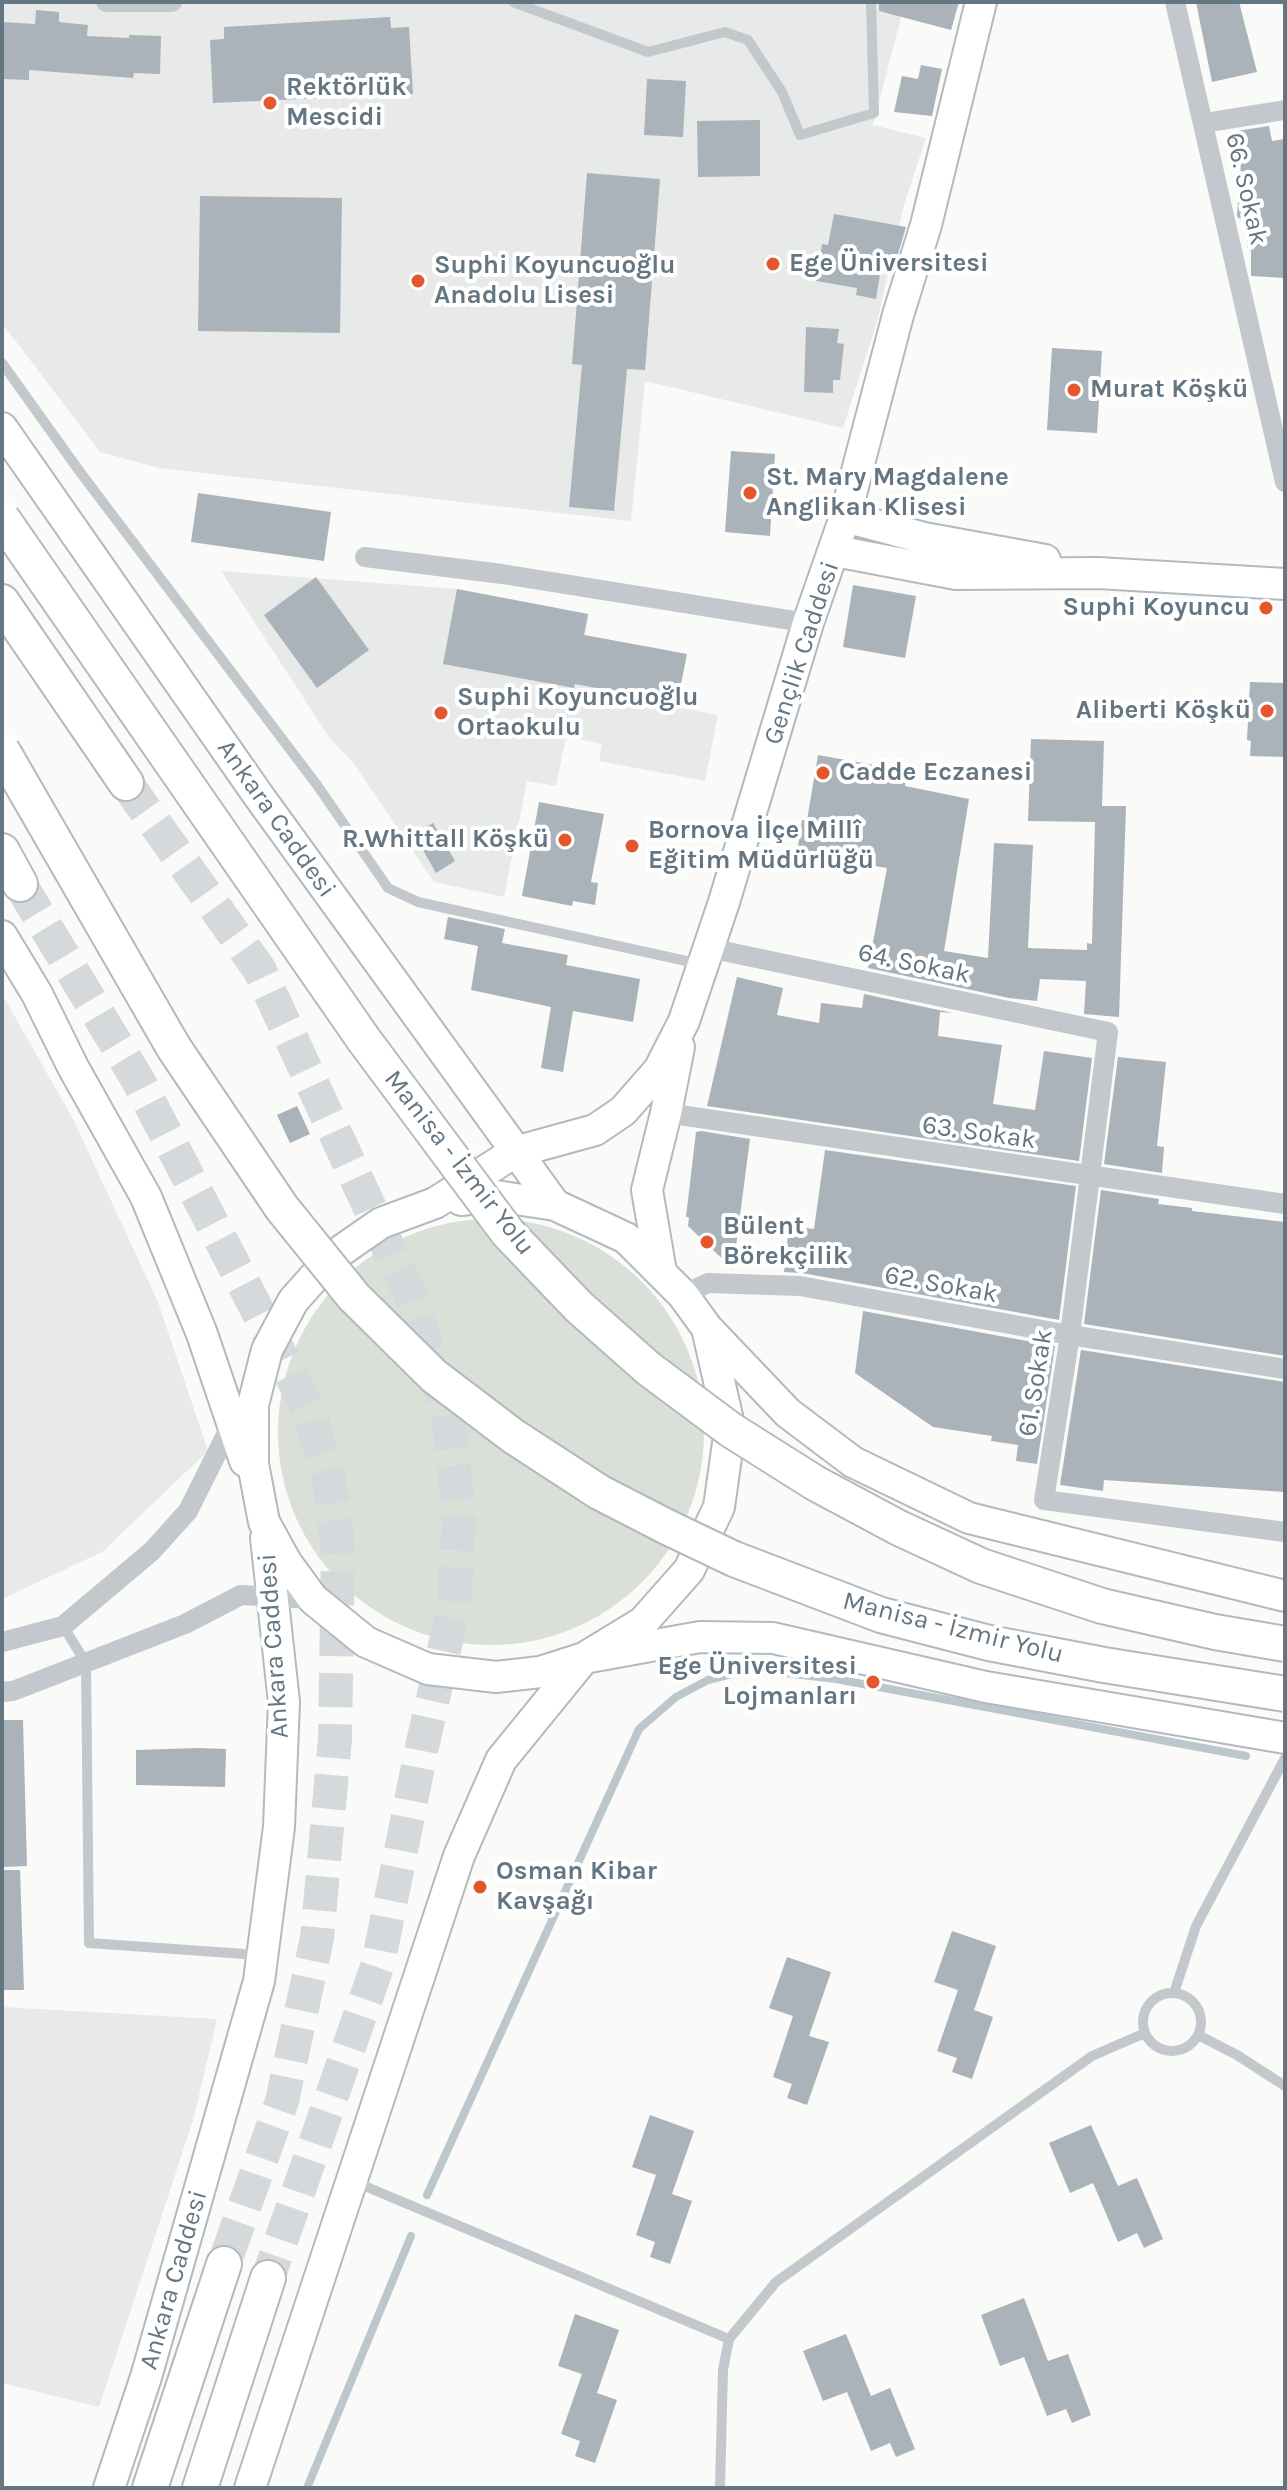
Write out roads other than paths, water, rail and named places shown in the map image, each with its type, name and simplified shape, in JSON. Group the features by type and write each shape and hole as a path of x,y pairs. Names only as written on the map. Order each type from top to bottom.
{"highway":[{"name":"Manisa - İzmir Yolu","path":"2,518 364,1040 508,1233 579,1307 649,1369 731,1430 815,1483 899,1528 981,1566 1102,1606 1215,1632 1285,1644"},
{"path":"2,602 126,783"},
{"name":"Manisa - İzmir Yolu","path":"2,750 174,1048 282,1208 354,1297 424,1366 513,1436 599,1492 667,1527 734,1559 881,1615 989,1643 1285,1694"},
{"path":"2,851 20,884"},
{"name":"Ankara Caddesi","path":"150,2488 224,2264"},
{"path":"200,2488 268,2278"}],"main road":[{"name":"Gençlik Caddesi","path":"661,1272 647,1190 684,1021 808,623 845,517 898,315 926,225 981,2"},
{"name":"Ankara Caddesi","path":"2,428 258,795 555,1205"},
{"path":"845,517 924,538 1098,573"},
{"path":"835,551 956,574 1098,573 1285,584"},
{"name":"Ankara Caddesi","path":"2,936 37,994 73,1067 146,1197 202,1334 264,1522 284,1702 279,1827 259,1981 146,2377 109,2488"},
{"name":"Gençlik Caddesi","path":"435,1203 515,1152 595,1130 623,1111 659,1070 684,1021"},
{"path":"1285,1596 969,1518 853,1462 788,1413 707,1328 683,1295 626,1238 555,1205 496,1196 435,1203 381,1223 332,1257 293,1301 267,1350 253,1405 253,1464 264,1522 286,1562 313,1599 366,1642 428,1669 496,1677 540,1672 584,1658 700,1637 773,1638 986,1687 1285,1738"},
{"path":"250,2488 459,1856 501,1760 584,1658 643,1622 671,1591 689,1570 719,1507 730,1429 707,1328"}],"street":[{"path":"106,2 172,2"},
{"name":"66. Sokak","path":"1175,2 1285,482"},
{"path":"1204,123 1285,110"},
{"path":"365,557 502,574 808,623"},
{"name":"64. Sokak","path":"706,956 1108,1032"},
{"name":"61. Sokak","path":"1108,1032 1070,1335 1044,1500 1285,1532"},
{"name":"63. Sokak","path":"666,1113 1285,1204"},
{"name":"62. Sokak","path":"683,1295 708,1283 800,1286 1070,1335 1285,1369"},
{"path":"2,1642 63,1626 152,1551 188,1511 267,1350"},
{"path":"2,1692 13,1691 185,1624 241,1595 313,1599"}],"lane":[{"path":"513,2 648,52 725,32 748,40 782,92 800,135 874,113 871,2"},
{"path":"2,363 126,534 317,785 388,888 418,902 706,956"},
{"path":"63,1626 86,1663 89,1943 263,1955"},
{"path":"1174,1993 1196,1926 1285,1758"},
{"path":"1174,1993 1183,1995 1197,2008 1200,2017 1198,2035 1184,2048 1165,2050 1150,2041 1145,2033 1144,2014 1155,1998 1174,1993"},
{"path":"720,2488 723,2370 729,2339 776,2282 1092,2056 1145,2033"},
{"path":"1198,2035 1237,2055 1285,2086"},
{"path":"353,2181 729,2339"}],"waterway":[{"path":"427,2195 639,1729 676,1697 708,1680 751,1669 836,1679 1246,1756"},
{"path":"307,2488 411,2236"}],"tunnel":[{"path":"126,783 259,969 409,1292 448,1413 459,1517 454,1606 378,1964 268,2278"},
{"path":"20,884 139,1082 308,1408 328,1474 338,1548 335,1739 317,1938 282,2101 224,2264"}],"place":[{"name":"Rektörlük Mescidi","path":"270,103"},
{"name":"Ege Üniversitesi","path":"773,264"},
{"name":"Suphi Koyuncuoğlu Anadolu Lisesi","path":"418,281"},
{"name":"Murat Köşkü","path":"1074,390"},
{"name":"St. Mary Magdalene Anglikan Klisesi","path":"750,493"},
{"name":"Suphi Koyuncu","path":"1266,608"},
{"name":"Aliberti Köşkü","path":"1267,711"},
{"name":"Suphi Koyuncuoğlu Ortaokulu","path":"441,713"},
{"name":"Cadde Eczanesi","path":"823,773"},
{"name":"R.Whittall Köşkü","path":"565,840"},
{"name":"Bornova İlçe Millî Eğitim Müdürlüğü","path":"632,846"},
{"name":"Bülent Börekçilik","path":"707,1242"},
{"name":"Ege Üniversitesi Lojmanları","path":"873,1682"},
{"name":"Osman Kibar Kavşağı","path":"480,1887"}]}
